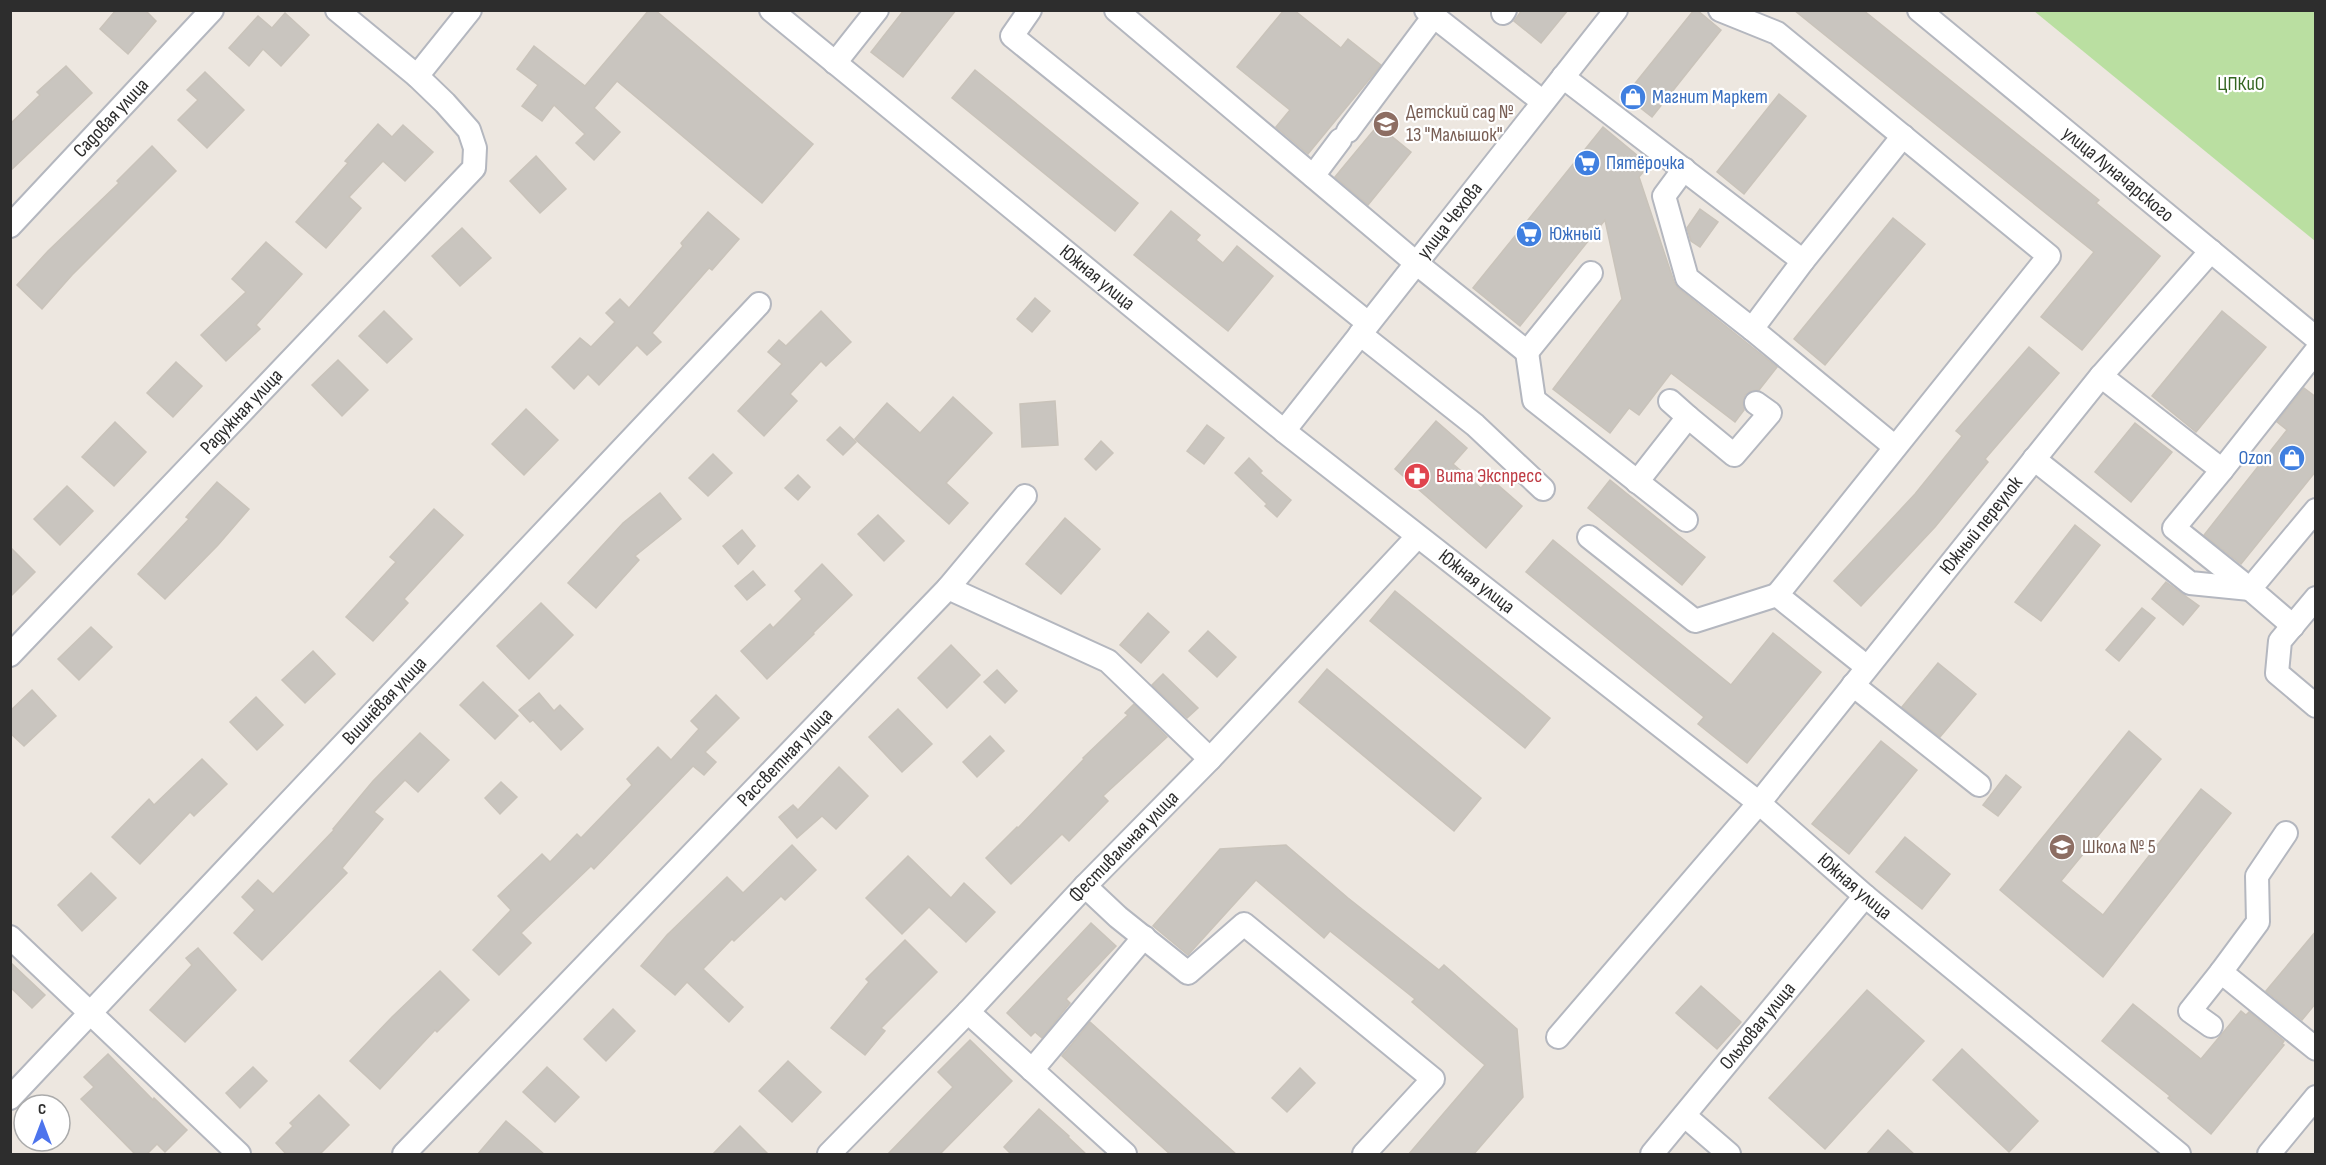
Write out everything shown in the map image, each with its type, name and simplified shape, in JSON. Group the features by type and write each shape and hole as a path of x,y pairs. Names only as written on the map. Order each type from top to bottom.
{"street":[{"name":"Садовая улица","path":"10,226 212,10"},
{"path":"337,10 417,76 470,10"},
{"name":"Южная улица","path":"771,10 1417,537 1759,802 1865,896 2179,1155"},
{"path":"835,63 877,10"},
{"path":"1030,10 1012,36 1364,329 1543,489"},
{"path":"1116,10 1416,263 1527,352 1534,400 1686,520"},
{"name":"улица Чехова","path":"1284,430 1616,10"},
{"path":"1589,537 1695,621 1777,595 2049,256 1777,33 1720,10"},
{"name":"улица Луначарского","path":"1919,10 2316,338"},
{"path":"1313,177 1430,13 1543,102"},
{"name":"Радужная улица","path":"10,655 474,168 475,148 468,130 445,103 417,76"},
{"path":"1563,77 1803,261"},
{"path":"1752,329 1903,136"},
{"path":"1684,169 1664,196 1687,278 1895,447"},
{"name":"Южный переулок","path":"1558,1037 1759,802 2100,376 2211,252"},
{"path":"1527,352 1591,273"},
{"name":"Вишнёвая улица","path":"10,1098 759,304"},
{"path":"2293,626 2174,528 2316,351"},
{"path":"2100,376 2222,470"},
{"path":"1670,401 1734,455 1770,413 1756,403"},
{"path":"1637,482 1688,417"},
{"path":"2034,459 2190,583 2250,589"},
{"name":"Рассветная улица","path":"404,1155 948,588 1025,496"},
{"path":"2250,589 2316,510"},
{"name":"Фестивальная улица","path":"829,1155 968,1012 1085,886 1210,759 1417,537"},
{"path":"948,588 1108,661 1210,759"},
{"path":"1777,595 1867,667"},
{"path":"2316,598 2280,641 2277,674 2316,706"},
{"path":"1853,685 1979,785"},
{"path":"2211,1026 2190,1011 2258,922 2257,876 2286,833"},
{"path":"1085,886 1188,973 1244,924 1433,1079 1364,1155"},
{"name":"Ольховая улица","path":"1652,1155 1865,896"},
{"path":"10,937 239,1155"},
{"path":"1032,1070 1144,937"},
{"path":"2221,972 2316,1049"},
{"path":"968,1012 1125,1155"},
{"path":"2269,1155 2316,1096"},
{"path":"1685,1116 1729,1155"}],"green space":[{"name":"ЦПКиО","path":"2034,11 2315,11 2315,241"}],"building":[{"path":"116,10 145,10 156,21 128,54 100,29"},
{"path":"649,10 655,10 813,144 762,203 617,81 594,108 620,132 594,160 576,143 585,134 554,105 542,121 522,106 538,85 517,69 534,46 585,86"},
{"path":"904,10 956,10 903,77 871,52"},
{"path":"1284,10 1294,10 1341,48 1348,39 1381,65 1308,154 1276,127 1290,110 1237,67"},
{"path":"1522,10 1568,10 1541,43 1514,21"},
{"path":"1694,10 1721,30 1652,117 1625,96"},
{"path":"1794,10 1863,10 2099,200 2096,203 2160,256 2082,350 2041,317 2094,252"},
{"path":"285,13 309,35 281,66 263,49 249,66 229,48 258,16 272,28"},
{"path":"66,66 92,93 10,171 10,124 40,95 37,92"},
{"path":"975,70 1138,203 1115,231 952,98"},
{"path":"205,72 244,110 207,148 178,120 198,100 187,90"},
{"path":"1779,94 1806,116 1744,194 1717,172"},
{"path":"378,124 392,137 403,125 433,152 405,181 383,161 349,197 361,208 326,248 296,222 348,163 345,161"},
{"path":"1378,125 1411,152 1368,205 1335,177"},
{"path":"1603,127 1649,165 1639,177 1678,288 1777,367 1759,390 1745,395 1744,410 1735,422 1671,373 1639,415 1629,408 1610,433 1553,389 1622,299 1605,220 1520,326 1473,288"},
{"path":"152,146 176,171 72,275 42,309 17,285 48,251 119,183 117,181"},
{"path":"536,156 566,189 540,213 510,181"},
{"path":"1700,209 1718,222 1700,247 1691,241 1687,228"},
{"path":"1171,211 1200,235 1196,240 1223,263 1237,246 1273,276 1228,331 1134,255"},
{"path":"708,212 739,239 712,270 709,268 652,333 661,342 647,355 637,345 599,385 588,374 574,389 552,367 580,338 591,347 615,322 606,313 620,299 629,308 683,246 681,243"},
{"path":"1893,218 1925,244 1825,365 1794,339"},
{"path":"462,228 491,258 460,286 432,256"},
{"path":"266,242 302,274 256,325 260,329 226,361 201,335 246,292 232,279"},
{"path":"1035,298 1050,311 1032,332 1017,319"},
{"path":"384,311 412,339 387,363 359,336"},
{"path":"821,311 851,342 826,366 821,361 790,394 797,401 764,436 738,411 782,364 768,352 779,340 786,346"},
{"path":"2222,311 2266,347 2196,432 2152,396"},
{"path":"2029,347 2059,373 1985,459 1988,462 1935,527 1861,606 1834,581 1915,494 1962,436 1956,431"},
{"path":"338,360 368,390 342,416 312,385"},
{"path":"176,362 202,386 173,417 147,393"},
{"path":"2304,388 2316,397 2316,471 2241,564 2204,535 2287,430 2277,422"},
{"path":"953,397 992,433 946,483 968,503 949,524 855,439 887,403 920,433"},
{"path":"1055,401 1058,445 1022,447 1020,404"},
{"path":"526,409 558,440 524,475 492,444"},
{"path":"1436,421 1467,448 1453,464 1481,488 1490,478 1522,506 1486,548 1395,469"},
{"path":"115,422 146,452 114,486 82,457"},
{"path":"2135,423 2172,452 2131,502 2095,472"},
{"path":"1207,425 1224,438 1204,464 1187,451"},
{"path":"840,427 856,442 843,455 827,440"},
{"path":"1101,441 1113,453 1096,470 1085,459"},
{"path":"713,454 732,473 708,496 689,478"},
{"path":"1249,458 1262,471 1260,473 1291,500 1277,517 1235,473"},
{"path":"798,475 810,487 798,500 785,488"},
{"path":"1610,480 1705,557 1682,585 1588,508"},
{"path":"217,482 249,509 218,545 165,599 138,574 189,519 186,517"},
{"path":"67,486 93,511 60,545 34,519"},
{"path":"660,493 681,519 635,556 639,560 596,608 568,583 623,523"},
{"path":"434,509 463,535 404,599 408,603 373,641 346,617 396,562 390,557"},
{"path":"878,515 904,541 884,561 858,534"},
{"path":"1065,518 1100,549 1061,594 1026,564"},
{"path":"2075,525 2100,545 2041,621 2015,602"},
{"path":"742,530 755,546 738,564 723,546"},
{"path":"1553,540 1731,685 1773,633 1821,672 1747,763 1698,724 1704,717 1526,572"},
{"path":"10,547 35,572 10,597"},
{"path":"822,564 852,595 767,679 741,651 770,624 773,628 802,599 795,591"},
{"path":"753,571 765,585 747,600 735,586"},
{"path":"2166,582 2199,606 2183,625 2152,599"},
{"path":"1395,591 1550,718 1525,748 1370,621"},
{"path":"541,603 573,635 529,679 497,646"},
{"path":"2142,608 2155,618 2119,661 2106,650"},
{"path":"1148,613 1169,632 1141,663 1120,645"},
{"path":"91,627 112,647 79,680 58,659"},
{"path":"1208,631 1236,657 1217,677 1189,651"},
{"path":"951,645 980,675 947,708 918,678"},
{"path":"313,651 335,674 305,703 282,680"},
{"path":"1938,663 1976,694 1940,737 1902,707"},
{"path":"1327,669 1481,798 1454,831 1299,702"},
{"path":"997,670 1017,691 1005,703 984,682"},
{"path":"1163,674 1198,708 1187,718 1152,685"},
{"path":"483,682 518,716 495,739 460,705"},
{"path":"32,690 56,716 24,746 10,733 10,711"},
{"path":"539,693 554,711 560,705 583,729 561,750 533,720 530,722 519,710"},
{"path":"716,695 739,718 705,752 716,762 704,775 693,766 594,869 591,866 521,933 531,943 499,975 473,950 511,910 498,896 542,854 550,862 577,834 581,838 632,785 627,779 658,747 671,760 699,729 691,721"},
{"path":"256,697 283,725 257,750 230,722"},
{"path":"1134,704 1167,737 1103,796 1108,801 1069,841 1062,834 1011,884 986,858 1128,715 1125,713"},
{"path":"898,709 932,744 902,772 869,737"},
{"name":"Школа № 5","path":"2129,731 2161,759 2061,881 2103,915 2201,789 2231,813 2103,977 2000,890"},
{"path":"420,733 449,760 418,792 405,780 374,812 383,819 342,868 347,873 262,960 234,933 255,910 242,897 258,880 273,894 334,830 373,781"},
{"path":"990,736 1004,751 977,777 963,762"},
{"path":"1881,741 1917,770 1849,854 1812,824"},
{"path":"202,759 227,784 194,816 190,812 140,864 112,837 149,799 154,805"},
{"path":"839,767 868,796 836,829 822,816 797,838 779,817 793,805 798,810"},
{"path":"2006,775 2021,787 1998,816 1983,805"},
{"path":"501,782 517,797 500,814 485,798"},
{"path":"1905,837 1950,874 1922,909 1876,872"},
{"path":"792,845 816,870 785,900 781,896 734,941 732,939 703,969 743,1007 729,1022 687,982 675,995 641,966 667,935 727,877 743,893"},
{"path":"1286,845 1348,898 1439,970 1444,965 1517,1029 1523,1097 1473,1155 1408,1155 1485,1065 1412,1002 1415,999 1330,931 1324,938 1256,880 1188,955 1153,926 1220,849"},
{"path":"908,856 951,898 964,883 995,912 966,942 929,907 902,934 866,898"},
{"path":"91,873 116,898 82,931 58,905"},
{"path":"1091,923 1116,946 1066,999 1070,1003 1042,1038 1035,1032 1031,1036 1007,1013"},
{"path":"2316,931 2316,1003 2302,1020 2266,991"},
{"path":"905,940 937,972 881,1028 885,1031 865,1055 831,1028 869,982 866,979"},
{"path":"198,948 236,990 185,1042 150,1010 192,965 186,958"},
{"path":"10,962 45,995 32,1008 10,987"},
{"path":"440,971 469,1000 437,1032 435,1030 380,1089 350,1061"},
{"path":"1701,986 1741,1022 1717,1049 1676,1013"},
{"path":"1867,990 1924,1041 1825,1149 1769,1098"},
{"path":"2133,1004 2201,1059 2241,1011 2246,1015 2249,1012 2284,1041 2282,1044 2284,1045 2211,1134 2168,1098 2170,1096 2102,1041"},
{"path":"613,1009 635,1031 606,1061 584,1039"},
{"path":"1090,1022 1237,1155 1171,1155 1062,1056"},
{"path":"970,1040 1012,1081 939,1155 887,1155 953,1087 938,1072"},
{"path":"1962,1049 2038,1121 2009,1152 1933,1080"},
{"path":"108,1054 153,1100 154,1098 187,1130 165,1152 157,1144 146,1155 136,1155 81,1099 94,1087 84,1077"},
{"path":"788,1061 821,1092 792,1122 759,1091"},
{"path":"253,1067 267,1081 240,1108 226,1093"},
{"path":"547,1067 579,1097 555,1122 523,1092"},
{"path":"1300,1068 1315,1083 1287,1112 1272,1098"},
{"path":"319,1095 349,1125 319,1155 287,1155 276,1143 293,1126 290,1123"},
{"path":"1039,1109 1087,1155 1012,1155 1004,1147"},
{"path":"506,1121 527,1139 545,1155 477,1155"},
{"path":"740,1126 769,1155 712,1155"},
{"path":"1888,1130 1915,1155 1866,1155"}],"place":[{"name":"Магнит Маркет","path":"1633,97"},
{"name":"Детский сад № 13 \"Малышок\"","path":"1386,124"},
{"name":"Пятёрочка","path":"1587,163"},
{"name":"Южный","path":"1529,234"},
{"name":"Ozon","path":"2292,458"},
{"name":"Вита Экспресс","path":"1417,476"},
{"name":"Школа № 5","path":"2062,847"}]}
